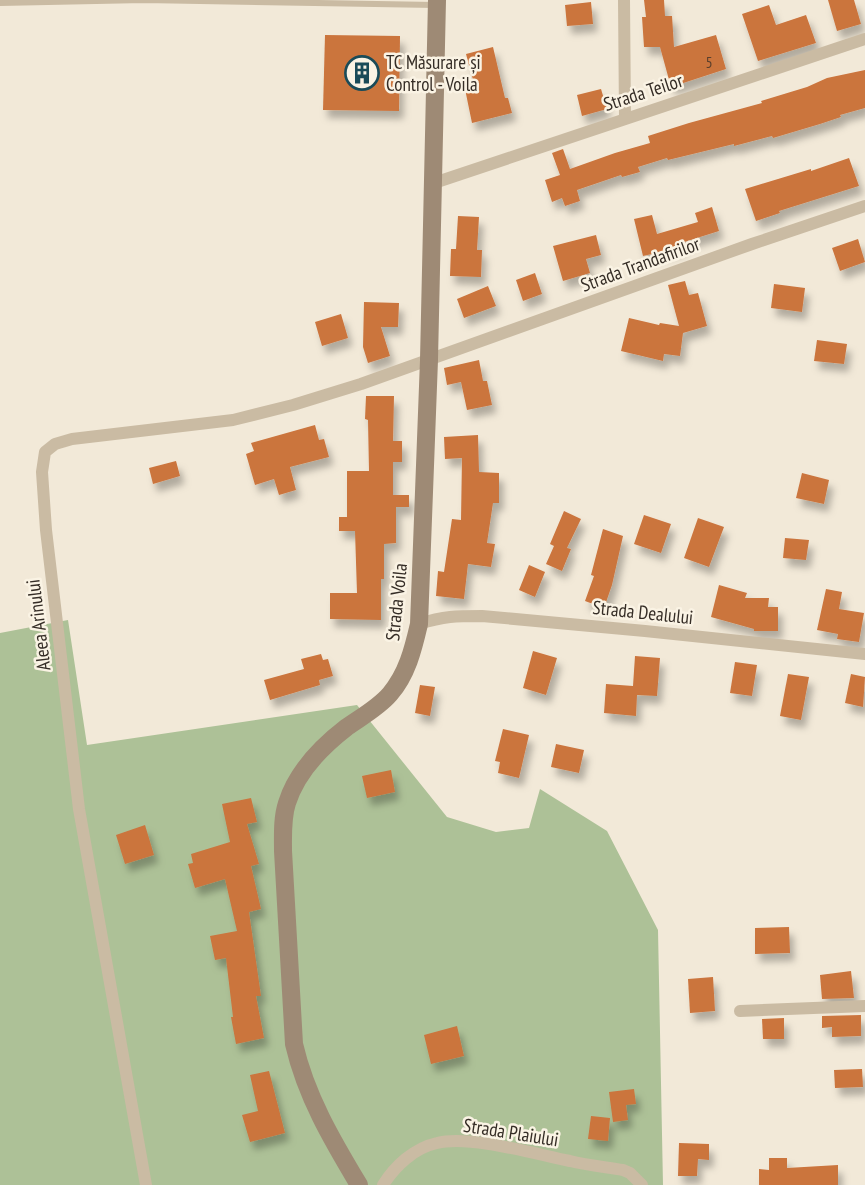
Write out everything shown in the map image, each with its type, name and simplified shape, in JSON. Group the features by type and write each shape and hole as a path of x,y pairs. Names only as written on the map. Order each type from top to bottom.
{"main road":[{"name":"Strada Voila","path":"359,1185 322,1121 300,1069 294,1044 283,826 286,804 298,778 312,758 389,696 398,683 411,657 419,624 429,360 437,3"}],"street":[{"path":"624,0 625,118"},
{"name":"Strada Teilor","path":"434,183 865,39"},
{"name":"Strada Trandafirilor","path":"429,360 865,206"},
{"name":"Aleea Arinului","path":"146,1185 79,809 46,530 42,471 46,452 55,444 72,439 233,420 293,405 429,360"},
{"name":"Strada Dealului","path":"419,624 441,617 482,616 865,654"},
{"path":"740,1010 865,1006"},
{"name":"Strada Plaiului","path":"383,1185 415,1152 437,1143 463,1142 623,1170 631,1173 642,1185"}],"lane":[{"path":"0,3 144,0 437,3"}],"green space":[{"path":"68,620 87,745 357,705 447,817 496,832 529,828 540,789 607,831 658,930 663,1185 0,1185 0,633"}],"building":[{"path":"644,0 664,0 665,16 672,16 674,47 716,35 726,69 671,87 660,47 644,47"},
{"path":"828,0 854,0 861,24 837,31"},
{"path":"591,2 593,24 567,26 565,5"},
{"path":"769,5 776,25 806,15 816,43 758,61 742,14"},
{"name":"TC Măsurare și Control - Voila","path":"325,35 400,36 399,111 323,110"},
{"path":"493,47 505,98 508,98 512,113 472,123 465,89 475,87 466,54"},
{"path":"865,70 865,108 773,138 772,136 668,160 667,158 638,167 640,172 622,177 621,175 577,190 580,201 565,206 562,198 552,202 545,180 560,175 552,153 563,149 570,169 650,143 648,136 762,103 761,101 827,78"},
{"path":"601,89 607,109 582,116 577,95"},
{"path":"849,158 859,186 756,221 745,189"},
{"path":"712,207 719,231 681,243 682,247 643,256 634,219 652,215 657,234 698,222 695,213"},
{"path":"458,216 479,217 477,250 482,250 481,277 450,276 451,249 456,249"},
{"path":"596,235 601,255 586,259 590,273 563,281 553,246"},
{"path":"858,239 865,262 840,271 832,248"},
{"path":"535,273 542,294 523,301 516,280"},
{"path":"685,281 689,295 698,293 707,326 683,333 680,356 664,354 663,361 621,351 629,318 659,325 679,326 668,285"},
{"path":"774,284 805,288 802,312 771,308"},
{"path":"488,286 496,306 464,318 457,299"},
{"path":"364,302 399,303 398,327 381,327 390,356 368,363 363,347"},
{"path":"341,314 348,338 322,346 315,322"},
{"path":"817,340 847,344 844,364 814,361"},
{"path":"479,360 492,405 467,410 461,382 447,385 444,368"},
{"path":"366,396 394,396 393,441 402,441 402,462 393,462 393,495 409,495 409,507 396,507 396,543 384,544 381,620 330,619 330,593 357,593 355,531 339,531 339,517 347,517 347,471 369,471"},
{"path":"315,425 319,440 324,439 329,457 290,467 296,490 279,495 274,479 255,485 246,454 254,451 251,443"},
{"path":"478,435 479,472 499,473 499,503 493,503 487,543 495,544 491,567 468,564 464,599 436,596 438,571 444,572 452,519 461,520 462,458 445,459 444,437"},
{"path":"176,461 180,476 153,484 149,468"},
{"path":"802,473 829,480 824,504 796,498"},
{"path":"564,511 581,519 567,548 571,549 562,571 546,564 554,546 550,544"},
{"path":"644,515 671,524 661,553 634,544"},
{"path":"698,518 724,527 709,567 684,558"},
{"path":"603,529 623,536 604,608 585,601 594,576 591,575"},
{"path":"785,538 809,540 806,560 783,558"},
{"path":"529,565 545,572 535,597 519,590"},
{"path":"719,585 747,593 745,598 769,598 768,607 778,607 778,631 754,631 711,617"},
{"path":"826,589 842,592 839,609 864,613 859,642 837,639 838,634 817,630"},
{"path":"533,651 557,658 546,695 523,688"},
{"path":"321,654 323,660 328,659 333,676 319,680 320,685 270,700 264,680 304,669 301,659"},
{"path":"635,656 660,658 657,696 637,695 636,716 604,713 606,684 633,686"},
{"path":"735,662 757,665 752,696 730,693"},
{"path":"788,674 809,677 801,720 780,716"},
{"path":"851,674 865,677 863,707 845,703"},
{"path":"420,685 435,687 430,716 415,713"},
{"path":"503,729 529,735 519,778 498,773 500,762 495,761"},
{"path":"556,744 584,750 579,773 551,767"},
{"path":"391,770 395,792 367,798 362,776"},
{"path":"251,798 257,822 247,824 259,864 251,866 261,909 249,912 261,996 256,996 264,1038 236,1044 226,958 215,960 210,936 237,931 225,879 195,888 188,864 193,863 191,854 230,842 222,804"},
{"path":"145,825 154,855 125,864 116,835"},
{"path":"789,927 790,953 755,954 755,928"},
{"path":"851,971 854,998 822,999 820,975"},
{"path":"713,977 715,1011 690,1013 688,979"},
{"path":"861,1015 861,1036 832,1037 832,1027 822,1028 822,1016"},
{"path":"784,1018 784,1039 763,1039 762,1019"},
{"path":"457,1026 464,1056 431,1064 424,1035"},
{"path":"862,1069 863,1087 835,1088 834,1070"},
{"path":"269,1071 285,1133 250,1142 242,1115 258,1111 250,1075"},
{"path":"634,1089 636,1104 626,1105 628,1120 613,1122 609,1092"},
{"path":"591,1116 610,1118 608,1141 588,1139"},
{"path":"679,1143 709,1144 709,1160 698,1159 697,1176 678,1176"},
{"path":"769,1158 787,1158 787,1168 838,1165 838,1185 759,1185 759,1169 769,1170"}],"place":[{"name":"TC Măsurare și Control - Voila","path":"362,73"}]}
